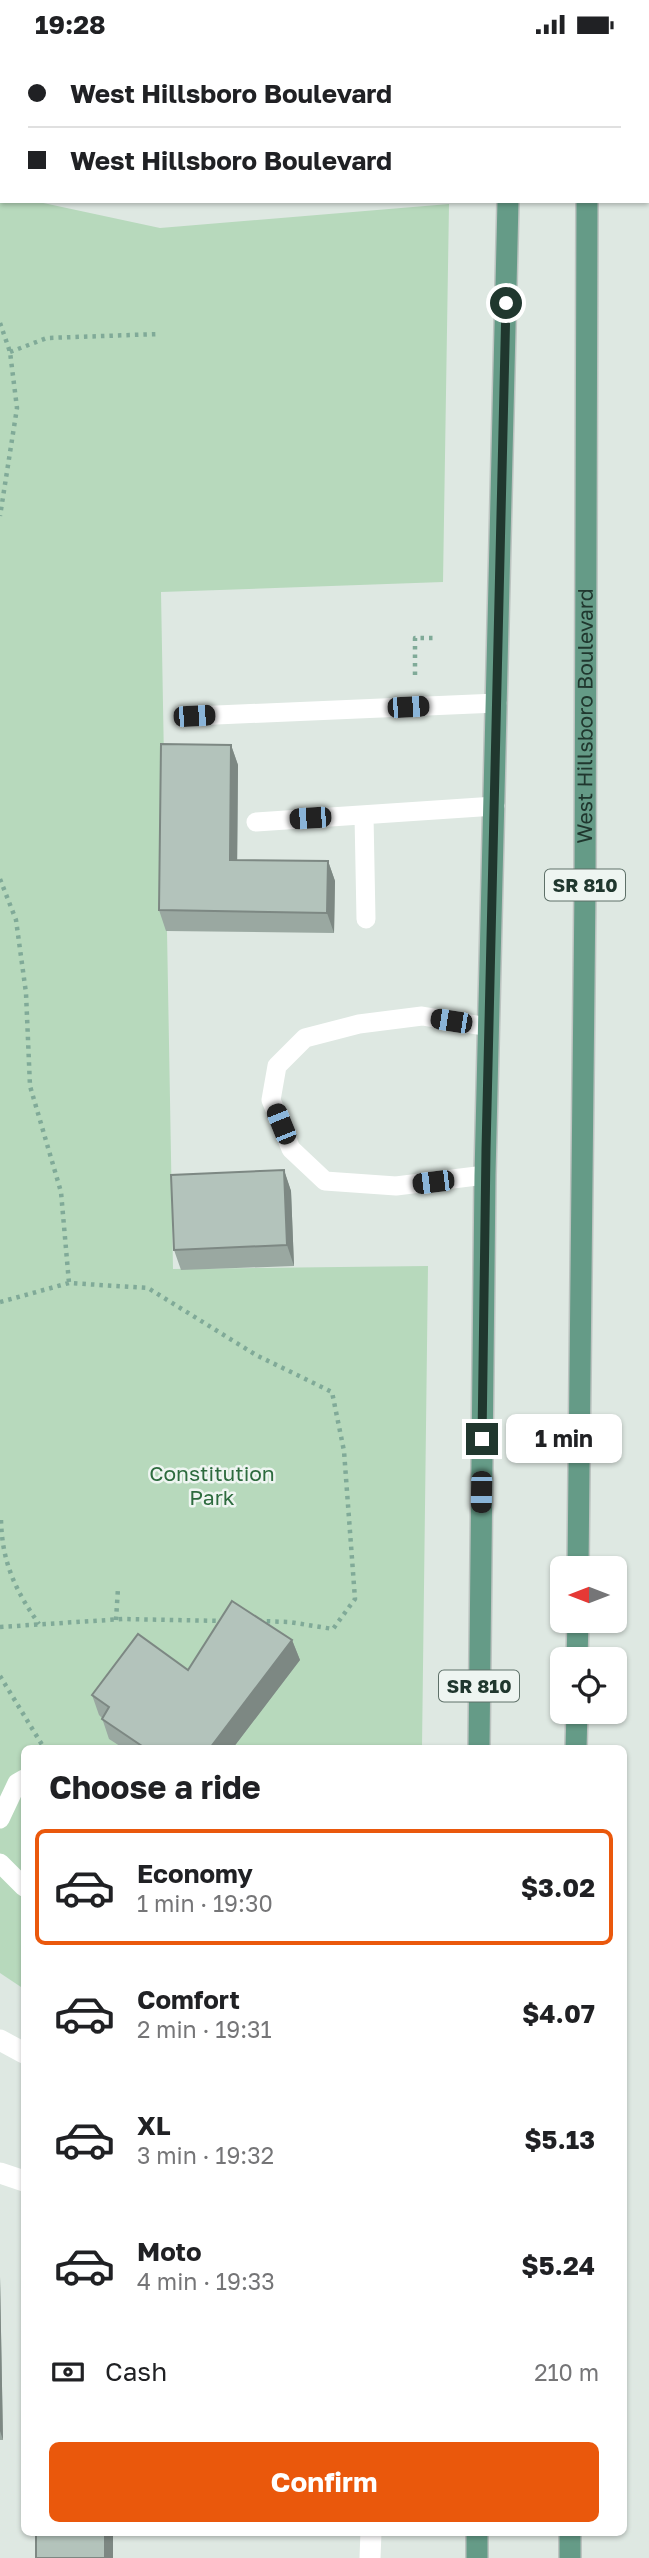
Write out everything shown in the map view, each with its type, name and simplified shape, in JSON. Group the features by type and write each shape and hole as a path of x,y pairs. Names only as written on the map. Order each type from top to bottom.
{"main road":[{"name":"SR 810","path":"479,1745 485,1175 508,203"},
{"name":"West Hillsboro Boulevard","path":"578,1556 587,203"},
{"path":"576,1745 577,1724"},
{"path":"477,2536 477,2558"},
{"path":"570,2536 570,2558"}],"street":[{"path":"0,2040 21,2051"},
{"path":"0,2172 21,2180"},
{"path":"370,2558 371,2536"}],"lane":[{"path":"194,716 497,703"},
{"path":"256,822 495,806"},
{"path":"364,815 366,919"},
{"path":"485,1175 396,1186 325,1181 291,1149 271,1100 277,1066 305,1038 359,1024 422,1016 489,1027"},
{"path":"0,1819 21,1781"},
{"path":"0,1863 21,1884"}],"path":[{"path":"0,323 10,352 18,408 0,516"},
{"path":"10,352 47,338 159,334"},
{"path":"415,675 415,638 434,638"},
{"path":"0,879 16,920 26,993 30,1086 61,1192 69,1283"},
{"path":"0,1303 69,1283 148,1288 256,1355 332,1392 344,1451 355,1599 333,1629 289,1622 247,1621"},
{"path":"1,1520 2,1545 19,1595 39,1625"},
{"path":"116,1620 118,1588"},
{"path":"0,1627 116,1620 233,1621"},
{"path":"0,1676 42,1745"}],"green space":[{"name":"Constitution Park","path":"0,203 43,203 160,228 449,204 443,582 161,592 173,1269 428,1266 422,1745 21,1745 21,1987 0,1973"}],"building":[{"path":"161,744 231,745 230,860 328,861 327,913 159,910"},
{"path":"284,1170 287,1245 174,1250 171,1175"},
{"path":"232,1601 292,1640 212,1745 141,1745 102,1719 109,1707 92,1695 138,1634 188,1670"},
{"path":"36,2536 105,2536 105,2558 36,2558"}],"route":[{"path":"482,1439 486,1150 506,303"}]}
